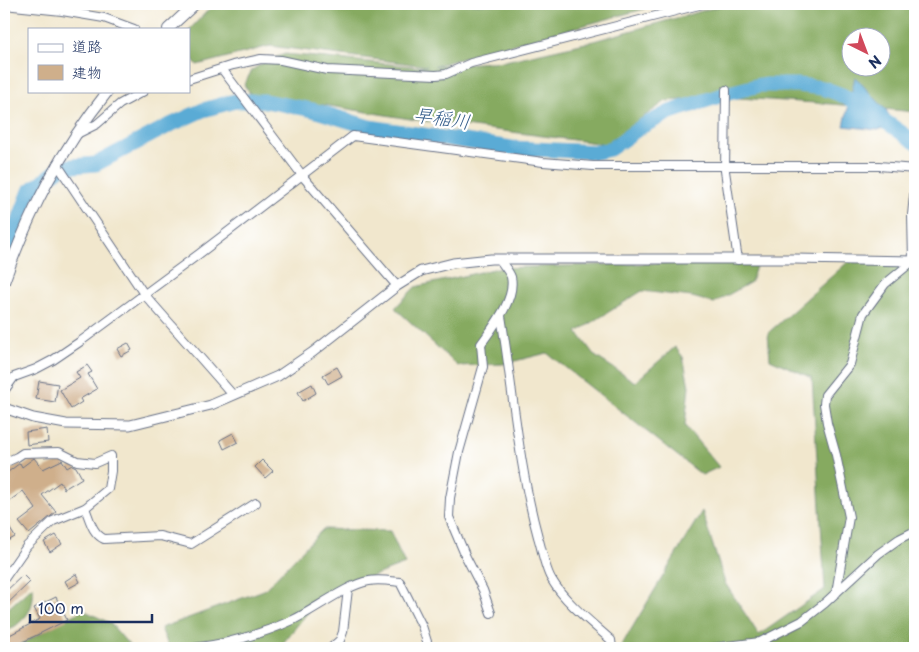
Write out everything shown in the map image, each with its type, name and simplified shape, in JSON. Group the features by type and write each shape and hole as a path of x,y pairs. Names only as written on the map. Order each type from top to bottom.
{"main road":[{"path":"169,28 195,4"},
{"path":"4,282 16,247 38,198 57,164 107,92"}],"street":[{"path":"190,79 261,59 281,60 327,70 446,74 471,63 703,4"},
{"path":"7,5 104,18 131,28"},
{"path":"222,69 302,175 398,286"},
{"path":"726,90 725,171 738,260"},
{"path":"76,135 97,124 120,104 142,92"},
{"path":"4,391 14,377 53,360 144,294 353,136 543,162 593,166 879,166 915,169"},
{"path":"57,164 144,294 233,395"},
{"path":"914,261 912,215 915,186"},
{"path":"4,408 33,418 66,424 130,425 211,405 278,376 313,352 398,286 421,271 436,267 482,260 914,261"},
{"path":"491,612 449,518 450,498 459,452 483,366 481,344 501,316 510,294 511,276 500,260"},
{"path":"836,593 849,517 827,423 824,404 825,395 850,364 863,314 885,284 914,261"},
{"path":"501,316 515,425 532,515 551,580 610,640 612,648"},
{"path":"4,463 17,458 23,453 59,452 77,461 95,463 111,456 108,489 85,508 53,521 27,546 4,579"},
{"path":"85,508 94,530 98,536 104,539 160,536 191,544 256,503"},
{"path":"711,648 760,642 802,620 836,593 878,554 899,539 915,531"},
{"path":"193,648 252,635 282,624 366,581 400,582 422,626 429,648"},
{"path":"331,648 340,640 343,632 348,590"}],"green space":[{"path":"214,4 642,4 644,9 434,66 505,61 590,42 727,4 915,4 915,112 723,97 666,101 605,144 410,119 324,105 258,105 244,85 252,70 266,61 285,54 420,67 427,66 270,46 197,65 190,55 190,29"},
{"path":"758,260 751,282 714,303 692,297 642,291 577,332 595,356 635,382 675,347 683,357 689,386 685,426 719,467 702,475 547,353 503,364 458,366 395,308 415,287 498,268"},
{"path":"850,260 915,261 915,648 620,648 702,511 725,583 759,635 825,589 812,378 770,359 768,333"},
{"path":"323,529 390,531 405,564 322,595 279,648 169,648 161,628 264,590"},
{"path":"33,586 32,603 27,615 4,634 4,612"},
{"path":"83,610 110,623 130,646 113,648 14,648"}],"water":[{"path":"855,78 886,110 894,124 878,130 844,126"}],"building":[{"path":"128,343 132,350 121,356 117,349"},
{"path":"87,365 92,372 88,374 97,389 80,399 82,402 71,409 60,390 80,378 76,372"},
{"path":"337,367 342,376 328,384 323,375"},
{"path":"39,381 58,384 55,402 36,399"},
{"path":"312,384 316,393 303,401 298,392"},
{"path":"47,429 48,442 27,445 26,432"},
{"path":"233,433 238,442 224,449 220,440"},
{"path":"34,458 43,469 62,460 67,468 72,465 76,467 82,478 64,489 60,482 42,495 56,512 29,534 19,522 36,509 23,491 8,502 4,496 4,475 20,463 22,467"},
{"path":"262,460 273,471 265,478 255,467"},
{"path":"4,519 15,537 4,543"},
{"path":"56,535 62,544 50,552 44,542"},
{"path":"76,574 80,582 69,588 65,581"},
{"path":"23,575 30,582 4,607 4,593"},
{"path":"56,597 67,620 11,648 4,648 4,638 40,619 34,608"}],"waterway":[{"name":"早稲川","path":"4,259 30,191 62,167 96,164 203,110 235,101 265,101 313,110 369,127 512,148 597,152 610,149 641,127 670,112 760,85 798,85 823,88 842,95 873,113 915,142"}]}
